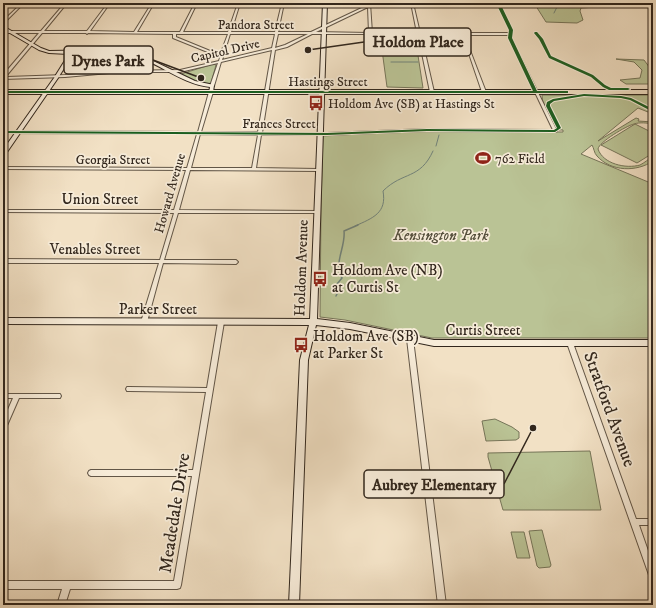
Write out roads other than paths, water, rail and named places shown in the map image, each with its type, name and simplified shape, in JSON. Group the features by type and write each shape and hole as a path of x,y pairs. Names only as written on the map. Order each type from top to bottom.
{"main road":[{"path":"196,92 201,85"},
{"name":"Hastings Street","path":"3,92 653,92"}],"street":[{"path":"4,21 23,3"},
{"path":"4,77 30,44 66,3"},
{"path":"87,33 109,3"},
{"path":"134,33 153,3"},
{"path":"182,33 196,3"},
{"name":"Howard Avenue","path":"144,322 212,86 240,3"},
{"path":"254,169 276,34 283,3"},
{"name":"Holdom Avenue","path":"294,605 304,360 314,322 318,170 325,3"},
{"path":"412,3 432,92"},
{"path":"498,3 511,30 510,38 536,92"},
{"path":"369,4 371,34"},
{"name":"Capitol Drive","path":"4,77 56,76 113,71 180,71 286,46 369,4"},
{"path":"3,27 30,44 49,52 128,54 138,56 201,85 212,86"},
{"name":"Pandora Street","path":"3,32 510,34"},
{"path":"175,33 174,37 222,57"},
{"path":"466,34 468,45 484,92"},
{"path":"3,154 71,53"},
{"path":"113,71 120,60"},
{"name":"Frances Street","path":"3,132 320,134 427,130 555,131 536,92"},
{"name":"Georgia Street","path":"3,168 318,170"},
{"name":"Union Street","path":"3,211 317,212"},
{"name":"Venables Street","path":"3,261 236,262"},
{"name":"Parker Street","path":"3,321 314,322"},
{"name":"Meadedale Drive","path":"3,585 177,585 221,322"},
{"name":"Curtis Street","path":"314,322 350,326 434,343 653,343"},
{"path":"410,339 442,605"},
{"name":"Stratford Avenue","path":"570,343 653,575"},
{"path":"129,389 210,390"},
{"path":"3,396 58,396"},
{"path":"3,428 17,396"},
{"path":"91,473 196,473"},
{"path":"634,522 653,522"},
{"path":"61,605 67,585"}],"waterway":[{"path":"554,13 558,5 556,3"},
{"path":"391,62 418,62"},
{"path":"436,146 439,135"},
{"path":"355,226 377,214 383,205 383,191 397,180 423,167 433,151"},
{"path":"336,296 339,290 337,284 342,278 339,261 344,231 358,225"}],"place":[{"name":"Holdom Place","path":"308,50"},
{"name":"Dynes Park","path":"201,78"},
{"name":"Holdom Ave (SB) at Hastings St","path":"316,103"},
{"name":"762 Field","path":"483,158"},
{"name":"Holdom Ave (NB) at Curtis St","path":"320,279"},
{"name":"Holdom Ave (SB) at Parker St","path":"301,345"},
{"name":"Aubrey Elementary","path":"533,428"}],"park label":[{"name":"Kensington Park","path":"441,235"}]}
